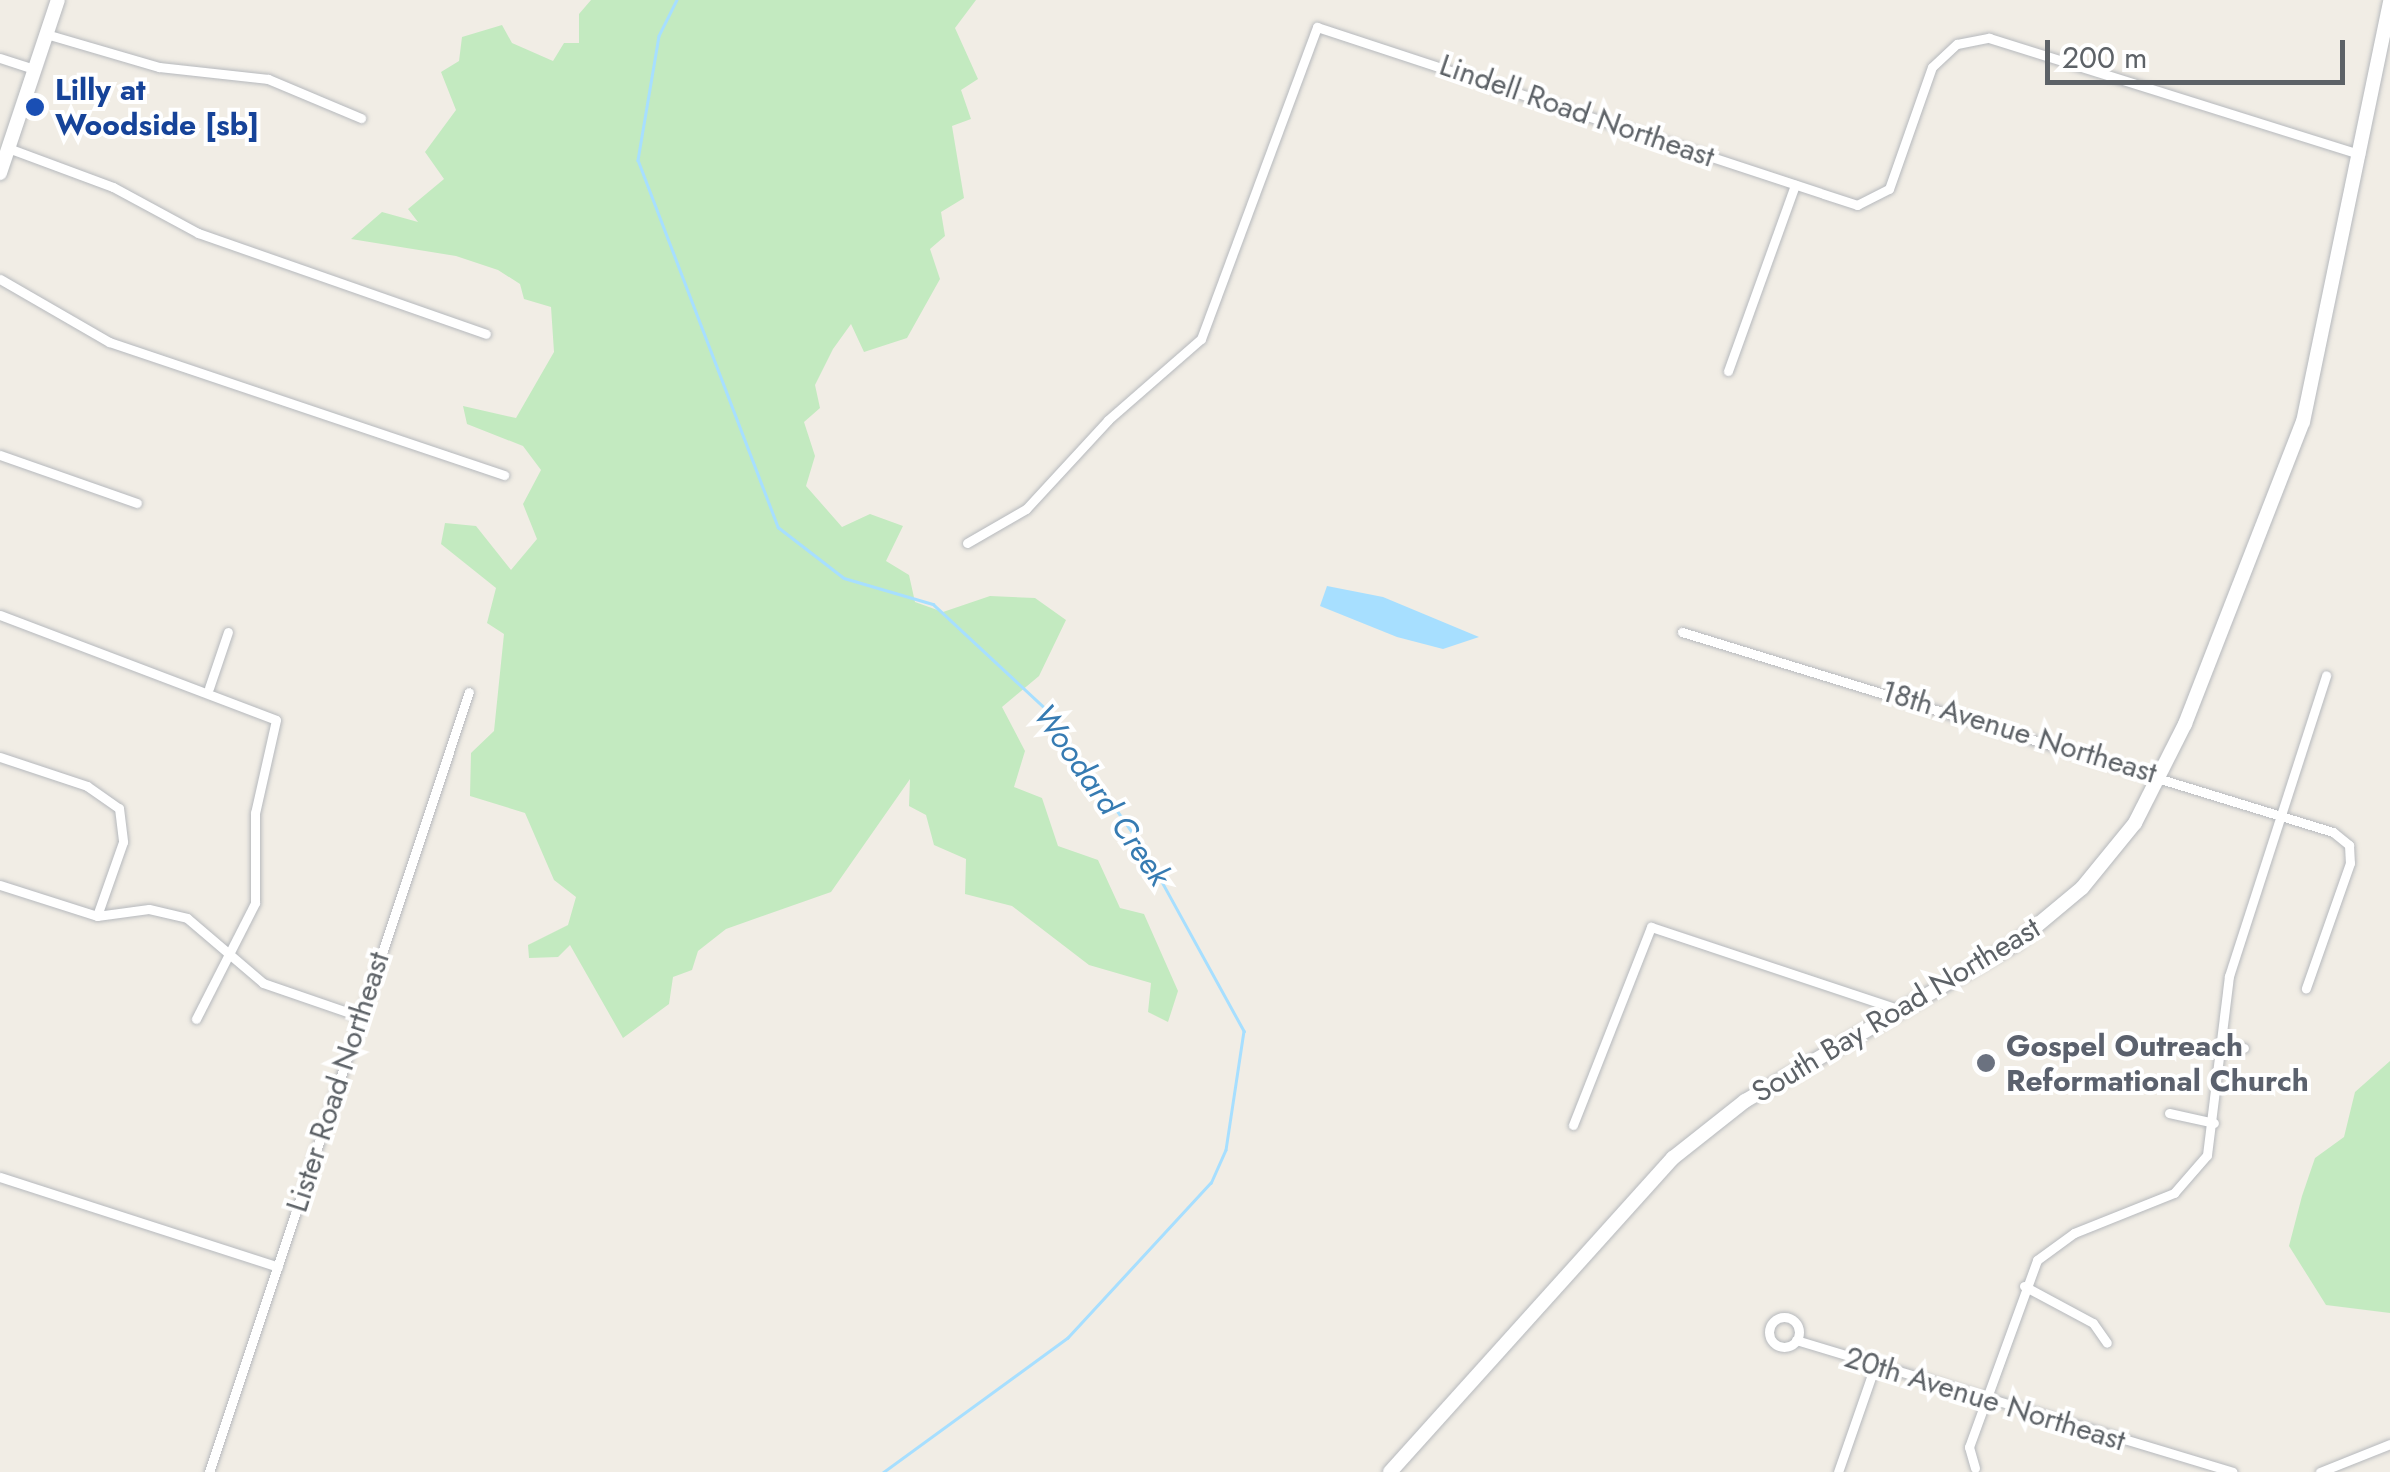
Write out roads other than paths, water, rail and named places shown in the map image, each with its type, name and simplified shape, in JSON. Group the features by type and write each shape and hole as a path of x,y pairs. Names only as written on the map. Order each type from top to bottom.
{"street":[{"path":"0,173 58,0"},
{"name":"South Bay Road Northeast","path":"1390,1472 1673,1158 1745,1100 2016,944 2070,898 2120,844 2162,775 2303,422 2363,155 2390,2"},
{"name":"Lindell Road Northeast","path":"966,542 1026,509 1108,420 1201,339 1317,27 1857,205 1879,200 1932,67 1957,44 1988,38 2363,155"},
{"path":"46,34 159,67 268,79 361,118"},
{"path":"0,58 34,69"},
{"path":"8,148 113,186 214,239 486,334"},
{"path":"1728,371 1794,184"},
{"path":"0,280 109,342 504,475"},
{"path":"0,456 137,503"},
{"path":"0,615 209,688 276,720 256,813 260,880 230,954 196,1018"},
{"path":"209,688 228,632"},
{"name":"18th Avenue Northeast","path":"1682,632 2162,775 2280,814 2349,845 2306,988"},
{"path":"1975,1468 1969,1447 2024,1286 2060,1240 2185,1184 2214,1122 2229,976 2326,675"},
{"name":"Lister Road Northeast","path":"209,1472 469,692"},
{"path":"0,757 87,786 119,808 123,842 97,916"},
{"path":"0,885 97,916 162,910 206,930 272,988 359,1016"},
{"path":"1573,1125 1651,927 1900,1010"},
{"path":"2222,1046 2244,1048"},
{"path":"2169,1113 2214,1122"},
{"path":"0,1177 278,1267"},
{"path":"2024,1286 2093,1323 2107,1343"},
{"name":"20th Avenue Northeast","path":"1796,1340 2232,1472"},
{"path":"1838,1472 1875,1366"},
{"path":"2320,1472 2390,1444"}],"water":[{"path":"1327,586 1383,597 1479,637 1443,649 1397,637 1320,606"}],"waterway":[{"name":"Woodard Creek","path":"677,0 659,36 638,160 778,527 844,578 933,604 1046,709 1144,849 1244,1031 1226,1150 1211,1183 1068,1338 884,1472"}],"place":[{"name":"Lilly at Woodside [sb]","path":"35,107"},
{"name":"Gospel Outreach Reformational Church","path":"1986,1063"}]}
